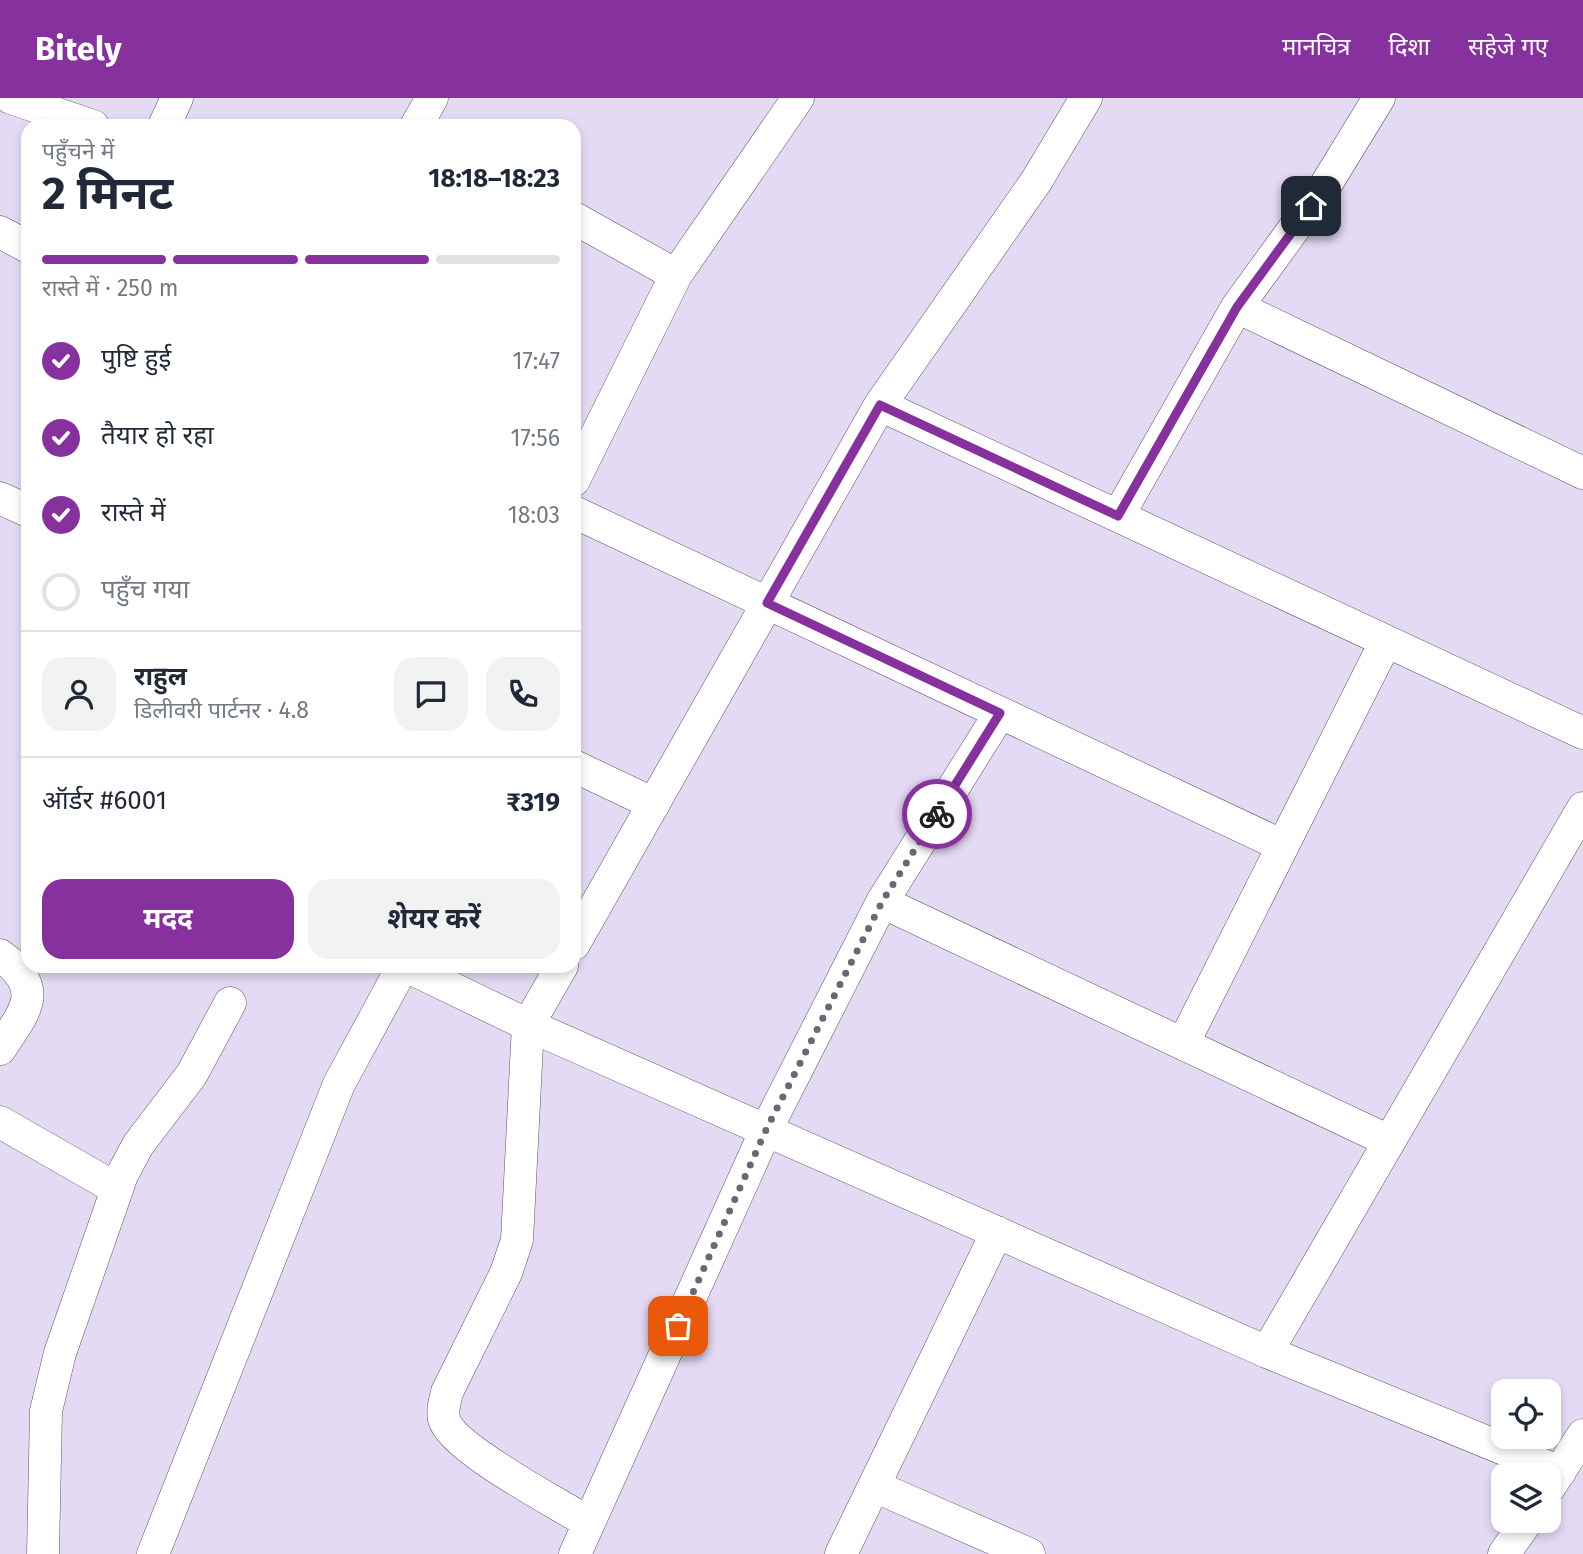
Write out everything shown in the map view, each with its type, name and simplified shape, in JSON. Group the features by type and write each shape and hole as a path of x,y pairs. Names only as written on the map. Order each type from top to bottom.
{"street":[{"path":"11,98 72,119"},
{"path":"167,119 177,98"},
{"path":"420,119 432,98"},
{"path":"581,466 676,275 797,98"},
{"path":"581,932 880,405 1037,180 1086,98"},
{"path":"1118,516 1237,307 1325,186 1379,98"},
{"path":"581,222 676,275"},
{"path":"0,232 21,243"},
{"path":"1237,307 1583,473"},
{"path":"880,405 1583,733"},
{"path":"0,498 21,508"},
{"path":"581,515 1283,846"},
{"path":"1183,1044 1386,641"},
{"path":"575,1554 766,1130 882,902 1000,713"},
{"path":"581,769 654,804"},
{"path":"1267,1352 1583,808"},
{"path":"882,902 1389,1142"},
{"path":"0,955 24,976 27,988 22,1017 0,1049"},
{"path":"153,1554 339,1084 400,973"},
{"path":"419,973 528,1025 1516,1463"},
{"path":"558,973 528,1025 517,1240 506,1273 447,1392 444,1420 461,1444 589,1523"},
{"path":"43,1554 46,1411 60,1353 117,1189 138,1145 192,1074 230,1003"},
{"path":"0,1122 117,1189"},
{"path":"841,1554 997,1232"},
{"path":"1561,1469 1583,1435"},
{"path":"874,1486 1029,1554"},
{"path":"1504,1554 1519,1533"}],"way so far":[{"path":"678,1326 766,1130 882,902 937,814"}],"route":[{"path":"937,814 1000,713 767,603 880,405 1118,516 1237,307 1311,206"}]}
